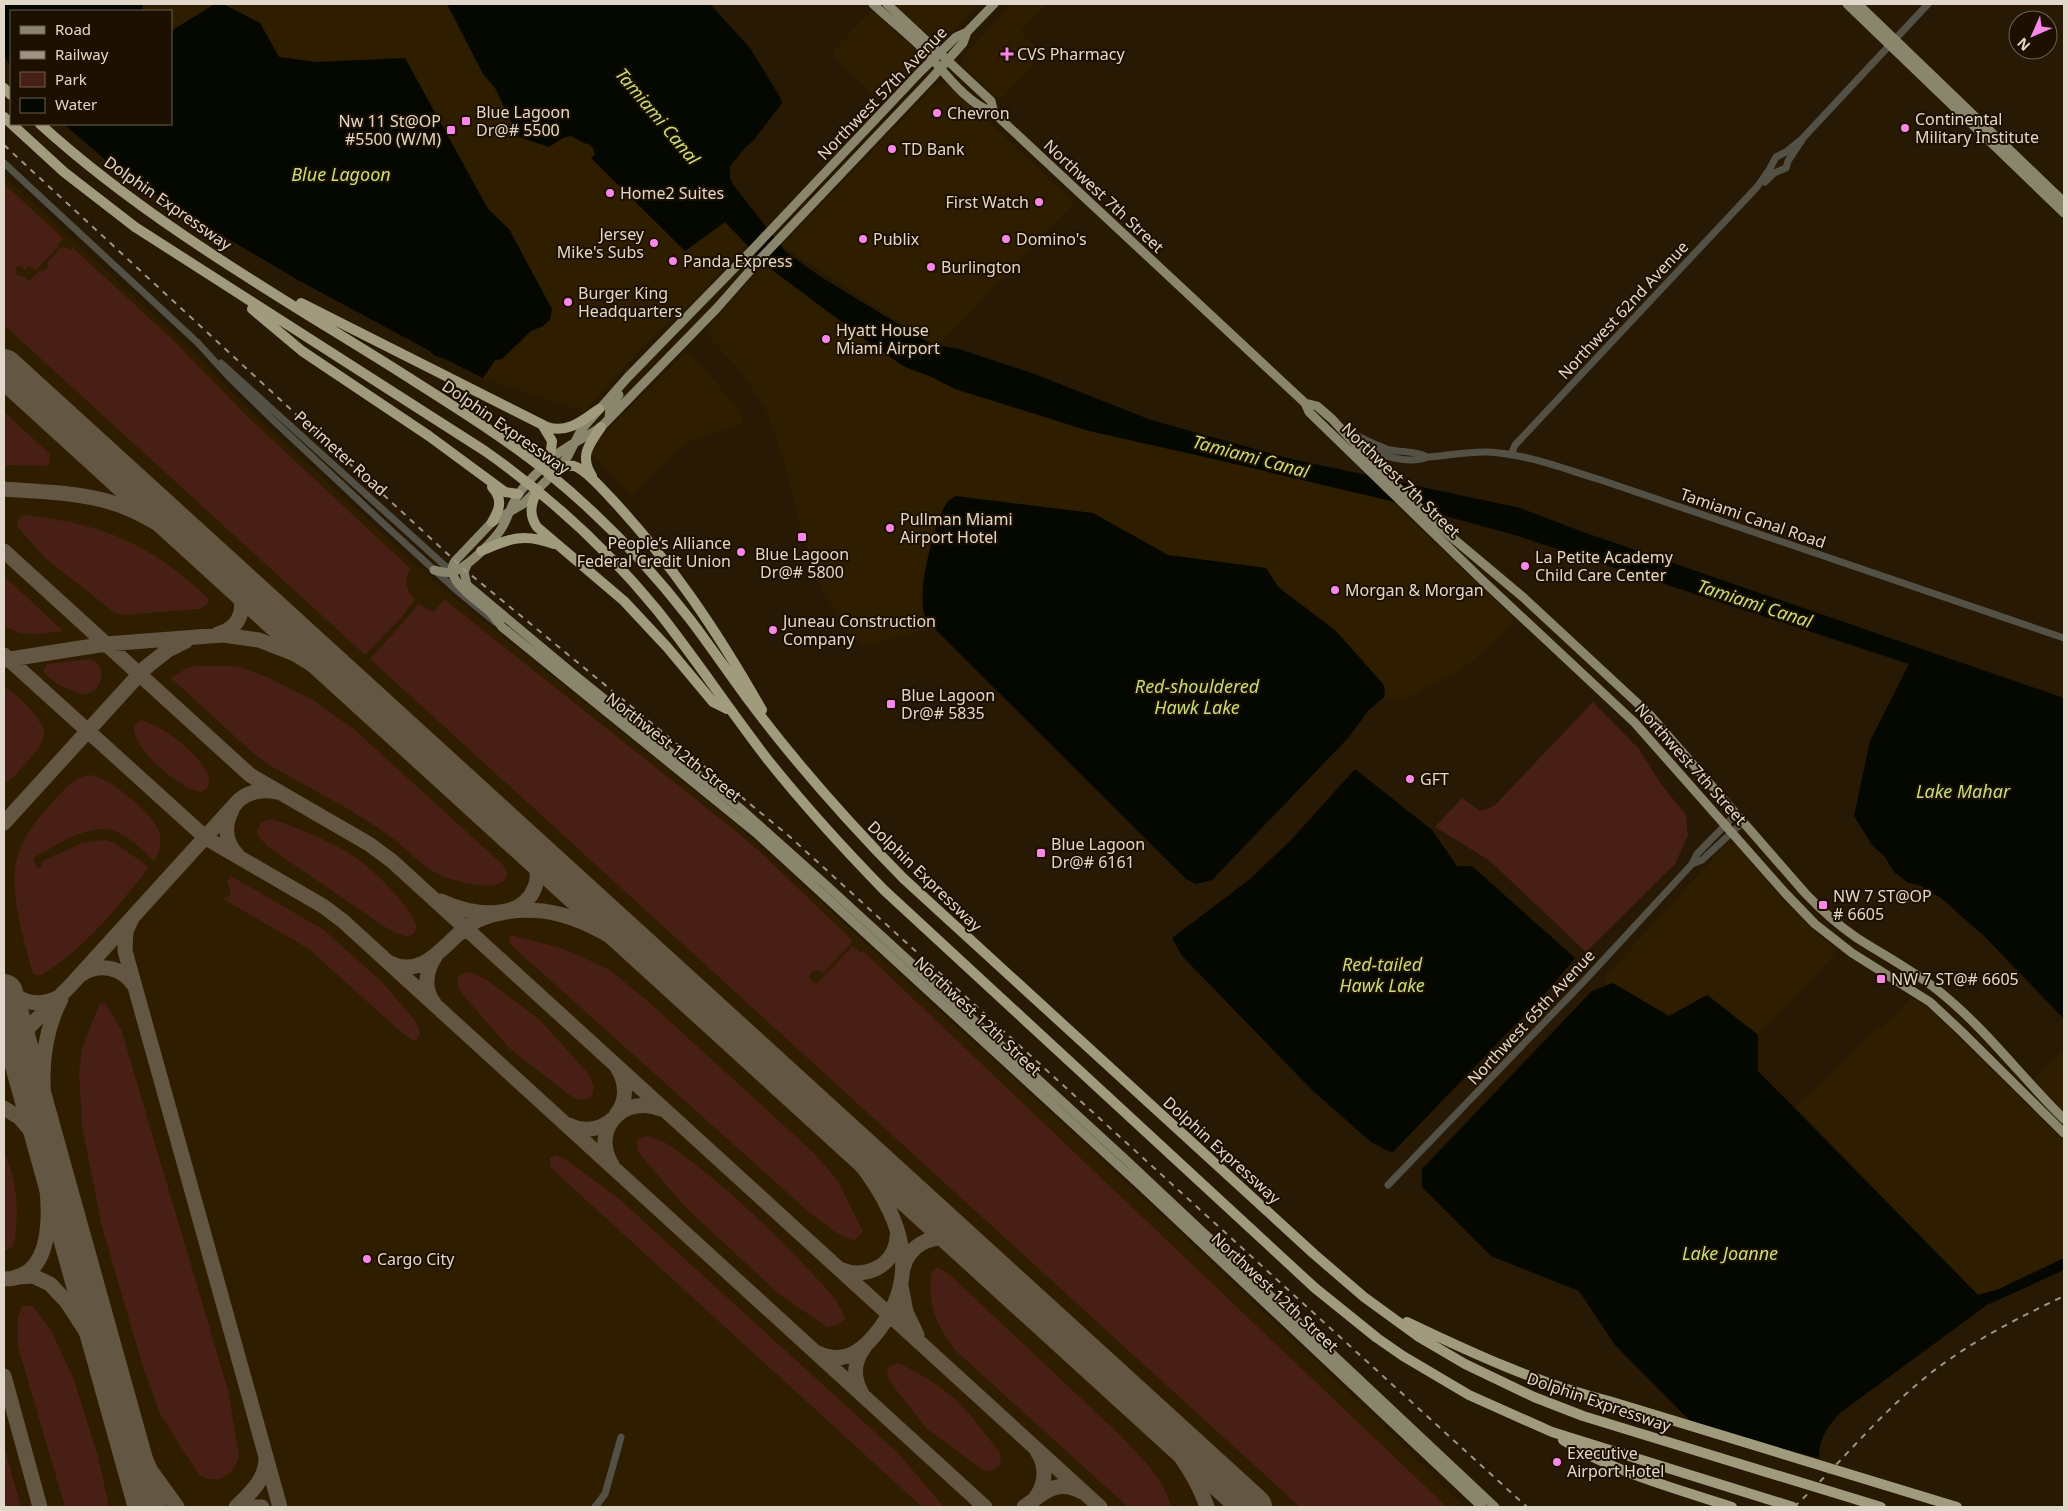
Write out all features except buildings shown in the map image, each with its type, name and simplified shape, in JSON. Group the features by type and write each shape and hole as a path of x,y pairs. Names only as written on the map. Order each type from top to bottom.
{"highway":[{"name":"Dolphin Expressway","path":"13,125 50,160 96,198 149,236 457,433 517,474 551,502 601,549 638,588 671,628 730,711 796,794 884,890 1330,1302 1377,1338 1436,1377 1477,1399 1552,1432 1793,1507"},
{"name":"Dolphin Expressway","path":"41,125 88,166 138,204 257,282 469,416 565,487 618,536 662,584 778,736 854,827 930,904 1314,1254 1381,1310 1458,1360 1534,1397 1583,1416 1881,1507"},
{"path":"257,282 361,332 544,426 556,430 567,429 599,409"},
{"path":"225,286 302,351 429,436 504,492 518,494"},
{"path":"544,426 552,441 550,460"},
{"path":"596,483 588,470 585,454 588,445 601,427"},
{"path":"559,468 575,466 596,483 656,550 697,603 728,650 778,736"},
{"path":"486,478 500,501 498,512 492,522"},
{"path":"538,490 531,507 533,520 541,530 624,601 666,646 713,702 730,711"},
{"path":"481,551 506,540 522,537 538,539 562,547"},
{"path":"1381,1310 1461,1348 1546,1383 1958,1507"},
{"path":"1552,1432 1578,1450 1632,1473 1731,1507"}],"main road":[{"name":"Northwest 7th Street","path":"872,4 933,60 982,109 994,113 1305,402 1317,406 1342,428 1387,477 1476,559 1531,605 1649,714 1805,894 1828,916 1852,934 1911,970 1941,993 1986,1036 2064,1119"},
{"name":"Northwest 7th Street","path":"887,4 991,101 994,113"},
{"path":"968,32 994,4"},
{"path":"1847,4 1892,42 2064,202"},
{"path":"1858,4 1892,42 2064,213"},
{"name":"Northwest 57th Avenue","path":"508,512 523,504 559,468 568,456 581,430 628,377 933,60 956,37 968,32"},
{"name":"Northwest 57th Avenue","path":"452,572 467,565 500,530 518,494 550,460 561,450 601,427 717,308 762,257 941,69 963,43 968,32"},
{"path":"836,180 836,169 844,153"},
{"path":"816,201 825,184 825,173"},
{"path":"609,418 610,406 624,390 628,377"},
{"name":"Northwest 7th Street","path":"1305,402 1309,412 1372,474 1635,723 1786,894 1815,924 1852,953 1930,1002 2064,1133"},
{"path":"1319,422 1329,426 1355,443"},
{"path":"502,628 490,613 461,588 452,572 453,565 492,522 508,512"},
{"path":"467,565 464,572 467,585"},
{"path":"434,570 452,572"},
{"name":"Northwest 12th Street","path":"467,585 577,677 741,809 825,884 1124,1158 1495,1507"},
{"name":"Northwest 12th Street","path":"502,628 756,832 1142,1186 1482,1507"}],"street":[{"path":"1802,139 1774,158 1773,164 1775,168 1780,170 1786,168 1788,161 1802,139 1928,4"},
{"path":"1780,155 1785,156 1788,161"},
{"name":"Perimeter Road","path":"4,163 211,356 231,371 452,572"},
{"name":"Northwest 62nd Avenue","path":"1512,455 1515,445 1757,186 1773,164"},
{"name":"Northwest 62nd Avenue","path":"1757,186 1780,170"},
{"name":"Perimeter Road","path":"211,356 228,376 274,421 434,570"},
{"name":"Tamiami Canal Road","path":"1342,428 1378,446 1396,451 1420,453 1427,457"},
{"name":"Tamiami Canal Road","path":"1355,443 1390,456 1421,460 1427,457 1473,452 1512,455 1601,480 2064,638"},
{"name":"Northwest 12th Street","path":"434,570 502,628"},
{"name":"Northwest 12th Street","path":"452,572 467,585"},
{"name":"Northwest 65th Avenue","path":"1388,1186 1586,979 1692,864 1702,860 1740,818"},
{"path":"595,1507 606,1494 621,1437"}],"shaded area":[{"path":"142,4 215,4 172,30 172,10 143,10"},
{"path":"223,4 447,4 495,88 519,137 549,147 563,138 571,136 585,144 587,143 593,148 595,154 591,158 685,251 725,222 747,244 682,313 656,333 584,412 483,378 496,360 502,359 531,331 543,326 509,229 488,209 405,59 316,62 279,57 260,23"},
{"path":"894,4 980,4 941,42 935,41"},
{"path":"1011,4 1046,4 1020,32 1044,54 1004,96 998,99 964,66 962,58"},
{"path":"872,10 917,51 921,60 882,103 835,59 834,50"},
{"path":"939,83 950,86 1075,202 937,347 782,246 932,88"},
{"path":"4,175 199,357 253,413 439,585 730,819 1096,1154 1365,1408 1464,1507 4,1507"},
{"path":"765,264 867,341 905,367 940,382 1089,431 1391,501 1512,616 1514,622 1489,648 1460,670 1401,702 1384,697 1385,690 1383,684 1336,631 1278,587 1266,568 1168,555 1093,513 932,546 923,578 922,597 925,616 934,628 861,647 836,614 816,577 782,456 766,410 739,369 709,337 710,325"},
{"path":"684,354 690,354 698,361 736,407 745,423 689,441 631,496 590,452 596,441"},
{"path":"1728,842 1736,845 1784,901 1817,934 1838,950 1800,993 1758,1035 1708,995 1669,1016 1613,983 1607,985 1605,977"},
{"path":"1910,998 1923,1004 1940,1019 2064,1141 2064,1258 1999,1289 1978,1295 1795,1107 1879,1026 1882,1028"},
{"path":"2064,1049 2064,1113 2033,1080"}],"green space":[{"path":"4,184 63,238 58,244 59,246 36,270 28,266 25,270 19,265 16,268 17,275 25,277 29,281 39,271 45,271 48,267 47,263 60,248 64,247 72,250 72,247 170,337 251,420 411,569 406,581 415,599 401,618 365,655 4,325"},
{"path":"4,412 50,454 47,466 4,465"},
{"path":"24,515 77,524 101,530 122,539 164,562 206,596 209,601 199,609 121,615 115,613 45,558 17,526 17,521"},
{"path":"4,576 63,631 25,634 4,625"},
{"path":"445,600 733,829 758,850 852,940 851,944 823,973 818,970 812,972 809,977 813,982 817,983 853,946 862,954 862,950 1447,1507 1300,1507 370,659 418,604 433,612"},
{"path":"88,659 99,666 101,672 99,685 89,693 79,694 63,687 44,672 47,664"},
{"path":"195,666 236,666 267,677 313,700 355,730 503,865 507,872 505,880 499,884 489,886 456,881 440,875 426,867 395,840 374,825 269,765 254,754 171,678 187,668"},
{"path":"4,687 28,706 45,731 40,747 13,778 4,783"},
{"path":"1593,702 1639,749 1661,784 1686,815 1688,836 1675,864 1586,952 1490,861 1435,827 1462,798 1480,811 1494,806"},
{"path":"140,721 150,723 163,730 190,751 208,775 208,785 201,792 182,784 170,776 148,756 135,735 134,726"},
{"path":"90,775 108,782 137,803 159,831 160,849 154,861 137,845 117,832 107,829 96,829 63,841 33,858 38,868 42,866 41,862 82,843 105,840 115,843 149,867 113,912 86,940 57,965 41,975 36,975 32,972 17,908 15,875 17,859 25,838 43,813 68,786 84,776"},
{"path":"269,819 302,830 358,859 390,888 406,907 416,923 414,933 407,937 391,931 268,847 258,836 257,831 261,822"},
{"path":"231,876 324,930 383,983 416,1022 420,1033 417,1040 413,1041 393,1025 309,949 223,899 231,895 227,881"},
{"path":"511,935 561,948 609,969 652,1005 814,1153 838,1181 863,1232 854,1241 838,1234 811,1214 511,945 509,940"},
{"path":"465,972 476,974 488,981 540,1020 587,1072 594,1086 592,1096 585,1100 577,1099 568,1094 509,1048 464,996 458,986 458,976"},
{"path":"105,1003 121,1029 228,1390 239,1456 233,1469 224,1477 218,1479 199,1475 160,1414 142,1364 102,1227 82,1126 79,1073 82,1048 98,1007 100,1004"},
{"path":"648,1136 667,1144 687,1158 760,1220 830,1292 839,1305 845,1319 838,1325 827,1327 779,1294 685,1207 638,1152 636,1143 639,1138"},
{"path":"4,1152 15,1186 17,1210 14,1246 6,1250 4,1249"},
{"path":"556,1155 564,1158 617,1197 899,1454 944,1507 922,1507 551,1168 549,1158"},
{"path":"937,1267 948,1273 1118,1433 1157,1477 1164,1487 1171,1507 1128,1507 956,1351 939,1324 932,1303 930,1282 932,1271"},
{"path":"22,1306 33,1306 52,1332 74,1380 98,1456 109,1507 65,1507 18,1347 18,1318"},
{"path":"898,1363 934,1383 960,1404 1001,1454 1000,1466 992,1471 983,1470 927,1429 890,1382 887,1374 889,1366"},
{"path":"4,1446 21,1507 4,1507"}],"water":[{"path":"4,4 142,4 143,10 10,10 10,65 4,56"},
{"name":"Blue Lagoon","path":"215,4 223,4 260,23 279,57 316,62 405,58 488,209 509,229 552,309 550,320 543,326 531,331 502,359 495,360 483,378 443,358 435,356 430,351 298,280 171,205 109,163 65,125 172,125 172,30"},
{"path":"447,4 710,4 750,48 782,103 753,141 730,166 730,178 734,186 786,252 821,277 931,344 959,349 1032,373 1151,420 1287,458 1520,508 1583,532 2064,698 2064,1019 1985,937 1941,898 1921,886 1907,882 1894,872 1885,857 1872,845 1854,816 1870,741 1909,664 1518,536 1391,501 1089,431 955,389 934,378 905,367 767,266 725,222 685,251 591,158 595,154 593,148 587,143 571,136 563,138 549,147 519,137 495,88 483,74"},
{"name":"Red-shouldered Hawk Lake","path":"955,496 1093,513 1168,555 1266,568 1278,587 1336,631 1383,684 1385,690 1384,697 1368,711 1349,737 1212,880 1196,884 1186,879 926,618 923,606 923,592 932,542 941,513 947,503"},
{"name":"Red-tailed Hawk Lake","path":"1355,769 1432,830 1457,866 1472,866 1575,958 1545,994 1392,1153 1371,1142 1313,1091 1182,956 1172,938 1250,879 1292,839"},
{"name":"Lake Joanne","path":"1613,983 1669,1016 1707,995 1758,1035 1758,1071 1978,1295 1999,1289 2064,1258 2064,1270 1987,1305 1840,1413 1831,1423 1822,1439 1819,1458 1696,1427 1615,1345 1579,1291 1491,1256 1422,1187 1422,1169 1592,991"}],"taxiway":[{"path":"4,489 84,496 110,502 133,511 156,523 202,554 285,624"},
{"path":"4,551 250,775 369,844 392,861 1100,1507"},
{"path":"218,634 226,631 238,621 241,599 235,583"},
{"path":"4,660 106,644 223,635 259,640 295,654 331,676 424,752"},
{"path":"4,823 145,668 168,650 186,641"},
{"path":"4,655 206,838 323,906 343,921 985,1507"},
{"path":"4,1052 70,986 239,800 256,792 276,792"},
{"path":"232,810 227,823 227,835 231,847 239,857"},
{"path":"441,901 466,910 479,912 493,913 518,907 528,899 537,881 536,864 524,843"},
{"path":"390,963 403,967 415,966 426,962 466,928 476,921 492,915 526,910 543,911 568,917 616,940 661,972 722,1024"},
{"path":"132,918 126,931 125,951 280,1507"},
{"path":"434,1003 428,992 427,980 435,957"},
{"path":"82,974 96,969 110,969 123,974 134,985"},
{"path":"4,984 21,999 35,1003 42,1003 57,998"},
{"path":"61,999 49,1028 44,1058 43,1088 46,1118 72,1239"},
{"path":"4,1013 30,1091 45,1171 48,1220 45,1242 38,1261 24,1274 4,1279"},
{"path":"616,1115 620,1110 625,1092 618,1069"},
{"path":"774,1071 828,1126 879,1191 896,1226 903,1262 896,1299 874,1336 862,1348 849,1355 834,1358 818,1353"},
{"path":"612,1165 606,1152 605,1139 608,1128 614,1118 623,1111 635,1106 661,1109"},
{"path":"4,1108 20,1118 38,1139"},
{"path":"569,1125 580,1129 592,1129 603,1126 613,1119"},
{"path":"840,1269 859,1273 877,1268 891,1256 897,1237"},
{"path":"903,1269 910,1254 916,1248 922,1243 938,1238 958,1242 978,1256"},
{"path":"19,1277 33,1276 50,1284 66,1301 85,1330 125,1429 138,1507"},
{"path":"901,1286 906,1312 917,1335"},
{"path":"96,1326 106,1355"},
{"path":"861,1392 858,1386 856,1369 858,1358 864,1348"},
{"path":"1085,1354 1155,1424 1171,1443 1198,1484 1207,1507"},
{"path":"4,1376 40,1507"},
{"path":"131,1427 151,1471 177,1507"},
{"path":"1036,1497 1042,1486 1044,1474 1044,1468 1037,1451"},
{"path":"236,1507 260,1480 266,1459"},
{"path":"1024,1507 1044,1492 1057,1487 1065,1486 1082,1492"},
{"path":"242,1507 262,1507"}],"runway":[{"path":"4,368 1253,1507"},
{"path":"4,993 147,1507"}],"railway":[{"path":"4,145 465,570 789,836 1527,1507"},
{"path":"1794,1507 1888,1411 1937,1368 1990,1334 2064,1296"}],"place":[{"name":"CVS Pharmacy","path":"1007,54"},
{"name":"Chevron","path":"937,113"},
{"name":"Blue Lagoon Dr@# 5500","path":"466,121"},
{"name":"Continental Military Institute","path":"1905,128"},
{"name":"Nw 11 St@OP #5500 (W/M)","path":"451,130"},
{"name":"TD Bank","path":"892,149"},
{"name":"Home2 Suites","path":"610,193"},
{"name":"First Watch","path":"1039,202"},
{"name":"Publix","path":"863,239"},
{"name":"Domino's","path":"1006,239"},
{"name":"Jersey Mike's Subs","path":"654,243"},
{"name":"Panda Express","path":"673,261"},
{"name":"Burlington","path":"931,267"},
{"name":"Burger King Headquarters","path":"568,302"},
{"name":"Hyatt House Miami Airport","path":"826,339"},
{"name":"Pullman Miami Airport Hotel","path":"890,528"},
{"name":"Blue Lagoon Dr@# 5800","path":"802,537"},
{"name":"People’s Alliance Federal Credit Union","path":"741,552"},
{"name":"La Petite Academy Child Care Center","path":"1525,566"},
{"name":"Morgan & Morgan","path":"1335,590"},
{"name":"Juneau Construction Company","path":"773,630"},
{"name":"Blue Lagoon Dr@# 5835","path":"891,704"},
{"name":"GFT","path":"1410,779"},
{"name":"Blue Lagoon Dr@# 6161","path":"1041,853"},
{"name":"NW 7 ST@OP # 6605","path":"1823,905"},
{"name":"NW 7 ST@# 6605","path":"1881,979"},
{"name":"Cargo City","path":"367,1259"},
{"name":"Executive Airport Hotel","path":"1557,1462"}],"water label":[{"name":"Tamiami Canal","path":"658,116"},
{"name":"Tamiami Canal","path":"1251,456"},
{"name":"Tamiami Canal","path":"1755,603"},
{"name":"Lake Mahar","path":"1963,791"}]}
